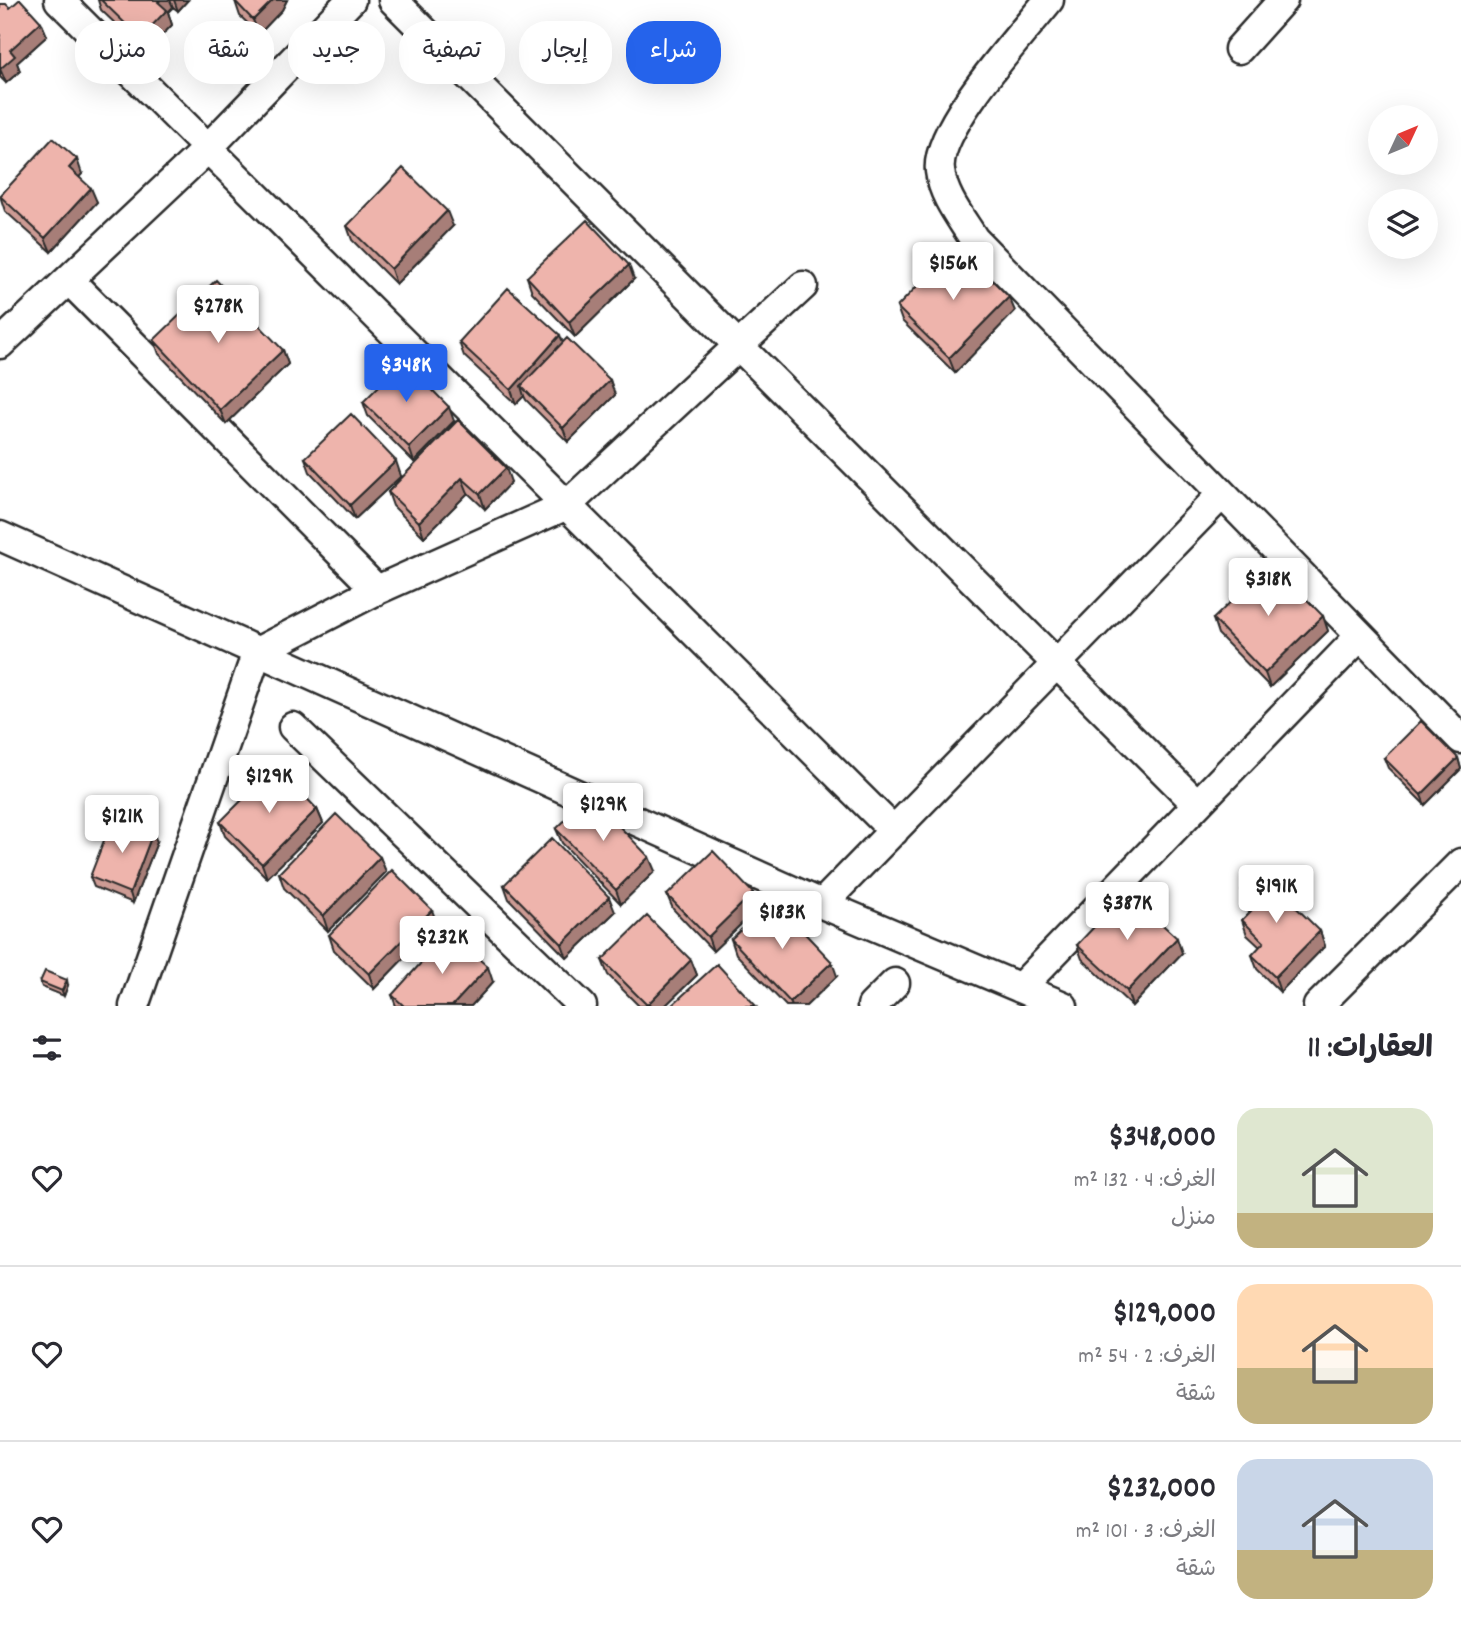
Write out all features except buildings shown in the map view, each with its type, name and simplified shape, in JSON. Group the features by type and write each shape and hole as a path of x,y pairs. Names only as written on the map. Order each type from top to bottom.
{"street":[{"path":"59,0 894,831"},
{"path":"0,344 208,148 351,0"},
{"path":"393,0 1197,804"},
{"path":"1049,0 973,95 942,148 939,171 949,199 974,239 1461,739"},
{"path":"1239,50 1283,0"},
{"path":"69,280 377,590"},
{"path":"144,1000 257,652 377,590 566,505 803,286"},
{"path":"822,904 1222,494"},
{"path":"0,536 822,904 1063,1006"},
{"path":"1020,988 1360,636"},
{"path":"293,727 582,1006"},
{"path":"1318,1006 1461,863"},
{"path":"872,1006 895,983"}]}
